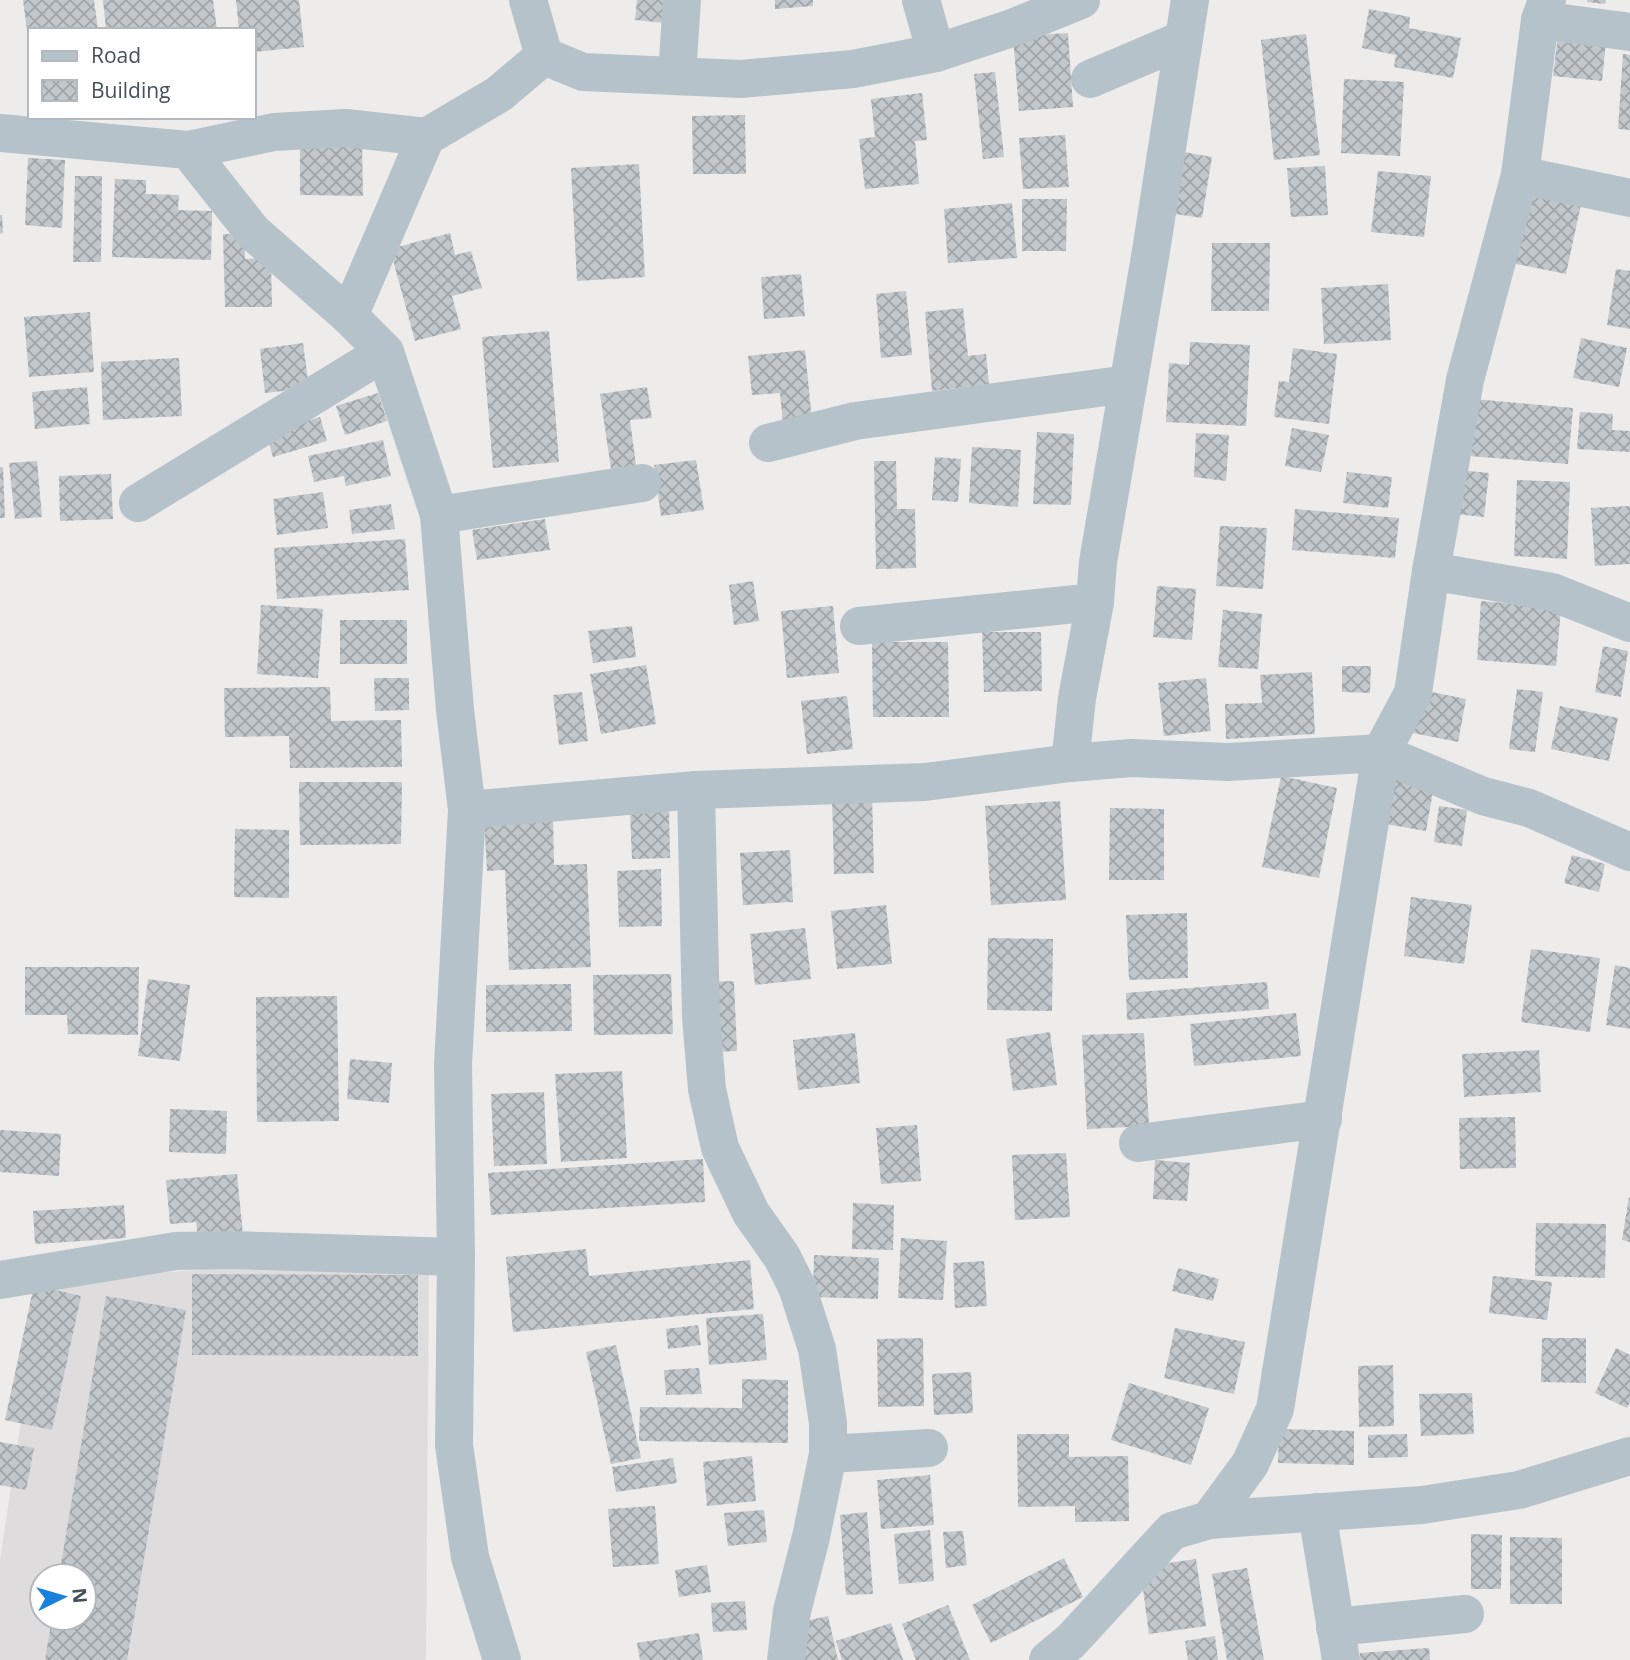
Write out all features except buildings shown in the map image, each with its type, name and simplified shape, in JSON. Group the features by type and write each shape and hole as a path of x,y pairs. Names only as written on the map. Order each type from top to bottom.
{"street":[{"path":"528,0 544,56"},
{"path":"677,75 682,0"},
{"path":"921,0 936,53"},
{"path":"544,56 583,72 753,78 853,69 936,53 1012,28 1081,0"},
{"path":"1070,763 1077,698 1095,602 1098,562 1190,0"},
{"path":"1209,1520 1250,1464 1275,1409 1381,753 1413,693 1431,571 1465,380 1520,175 1544,10 1630,32"},
{"path":"1090,79 1184,39"},
{"path":"349,316 426,137 499,94 544,56"},
{"path":"0,133 188,150 274,132 346,128 426,137"},
{"path":"188,150 254,232 349,316 385,352 439,515 467,810 453,1064 456,1257 454,1445 470,1557 502,1660"},
{"path":"1520,175 1630,198"},
{"path":"138,503 385,352"},
{"path":"768,443 855,421 1128,384"},
{"path":"439,515 642,483"},
{"path":"1431,571 1552,592 1630,623"},
{"path":"859,626 1095,602"},
{"path":"467,810 696,790 925,782 1131,758 1228,762 1381,753 1483,796 1529,808 1630,852"},
{"path":"696,790 702,1017 707,1088 720,1148 751,1213 782,1257 797,1287 817,1349 828,1423 828,1454 792,1611 786,1660"},
{"path":"1138,1143 1323,1119"},
{"path":"0,1280 176,1251 231,1250 456,1257"},
{"path":"828,1454 929,1448"},
{"path":"1048,1660 1071,1641 1172,1531 1209,1520 1422,1505 1519,1490 1630,1456"},
{"path":"1317,1512 1338,1643 1465,1614"}],"shaded area":[{"path":"307,1261 429,1264 426,1660 0,1660 0,1560 42,1282"}]}
